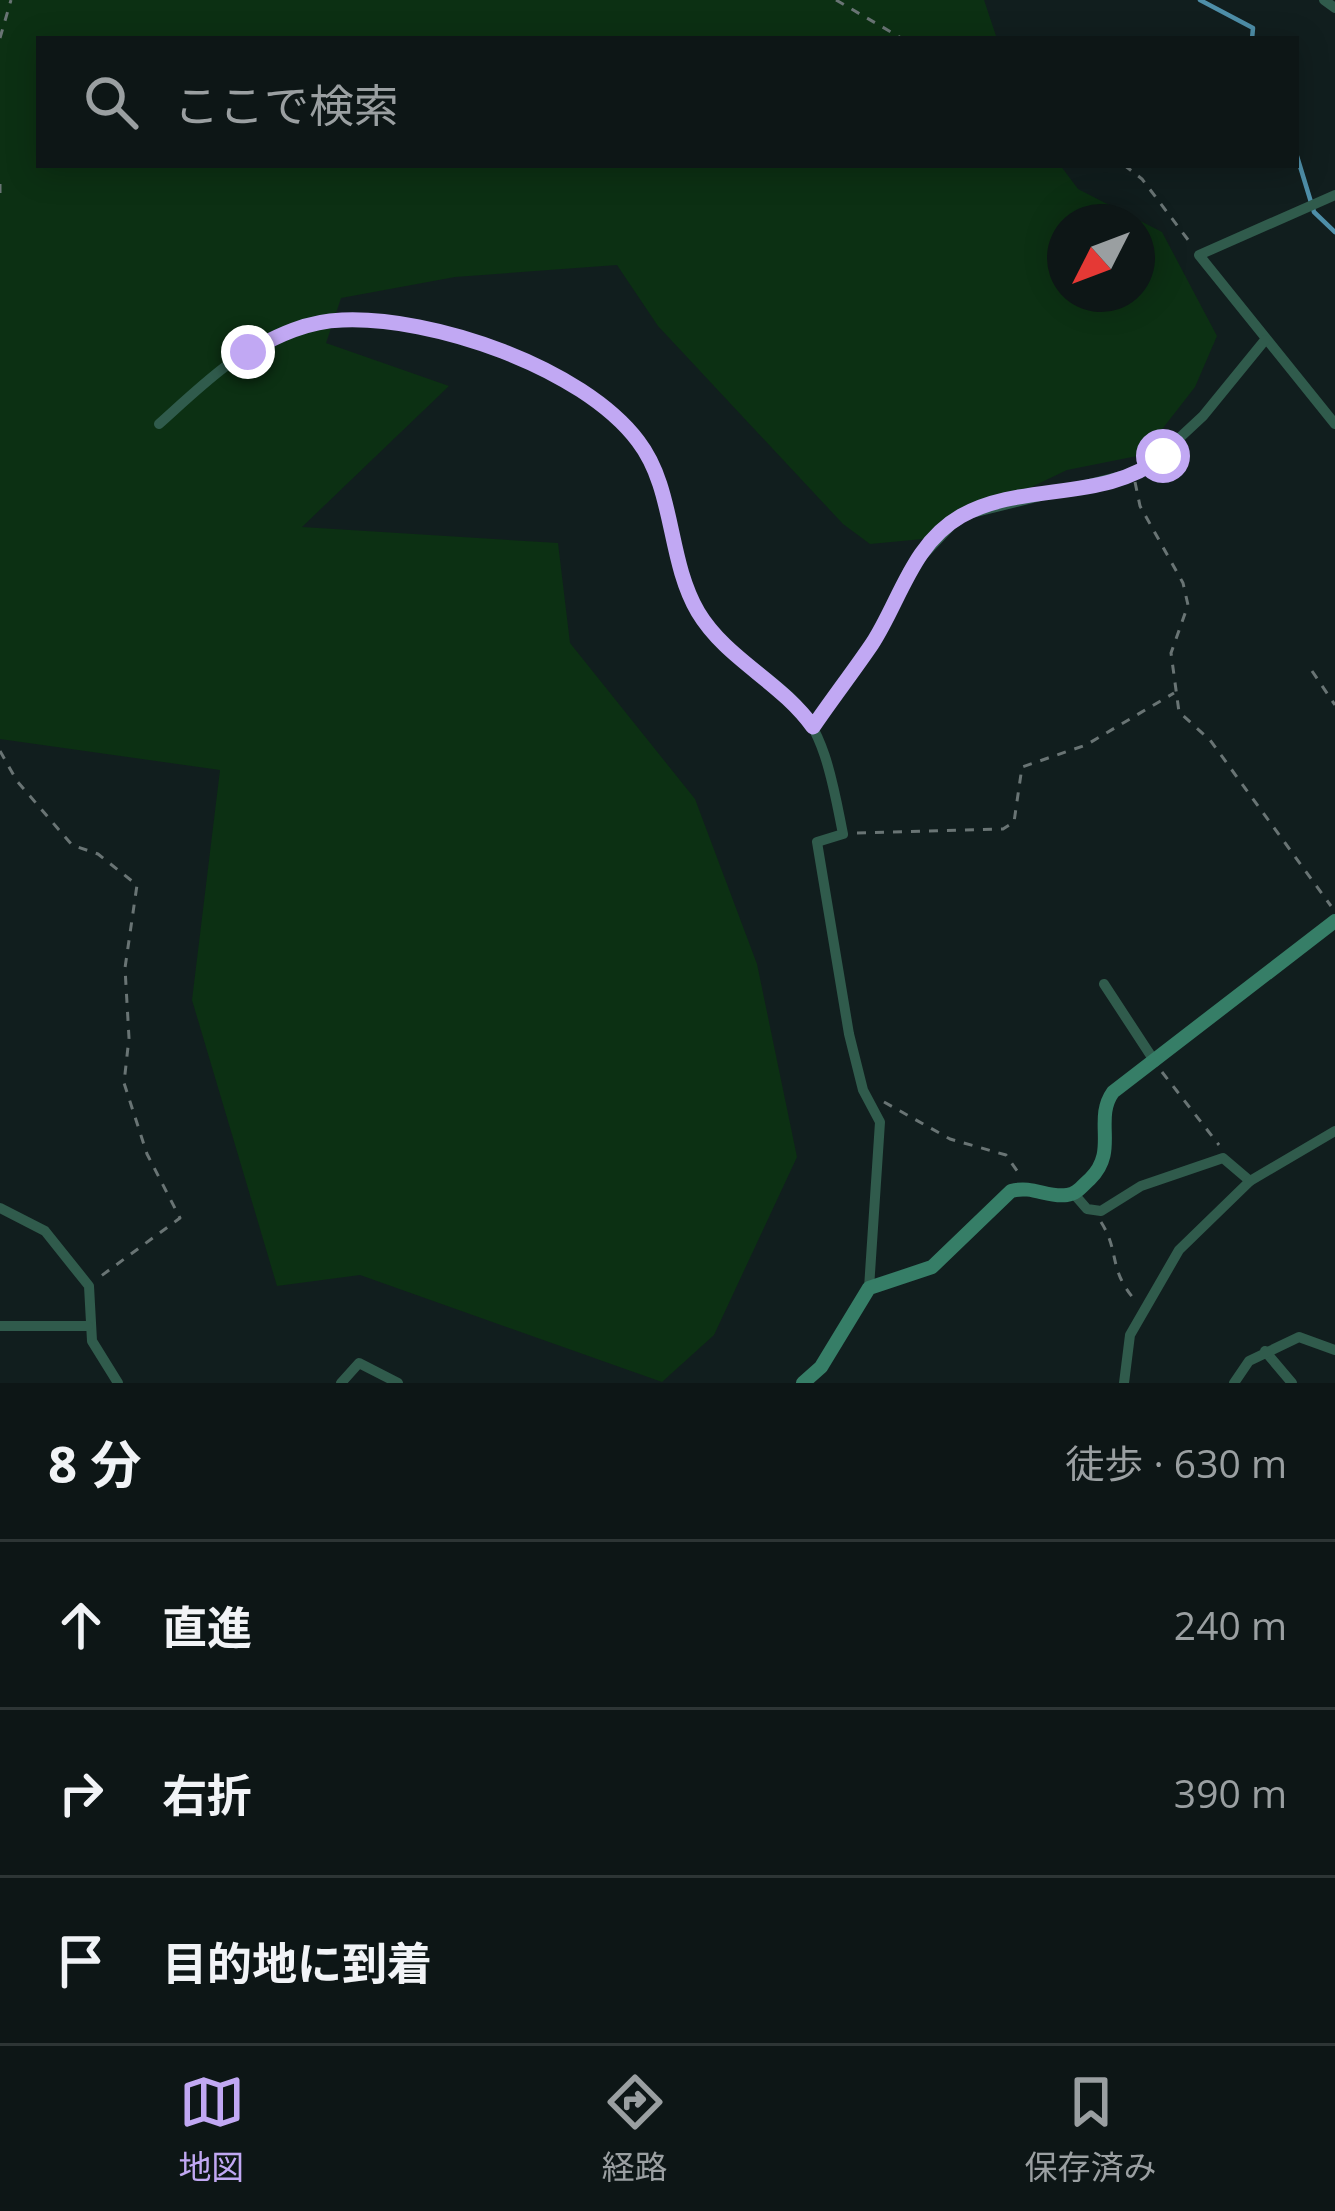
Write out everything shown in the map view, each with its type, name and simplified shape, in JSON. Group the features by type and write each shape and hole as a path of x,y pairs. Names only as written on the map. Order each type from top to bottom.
{"main road":[{"path":"803,1383 820,1367 869,1288 932,1267 997,1201 1028,1186 1061,1196 1074,1194 1101,1168 1108,1152 1106,1102 1335,917"}],"street":[{"path":"1324,0 1335,8"},
{"path":"1335,195 1199,255 1335,424"},
{"path":"159,424 248,352 277,335 340,320 426,328 549,373 612,412 639,442 661,490 681,571 699,613 735,655 794,700 813,727 843,834 817,842 863,1090 880,1122 869,1288"},
{"path":"813,727 875,639 908,571 960,516 1133,476 1203,416 1265,340"},
{"path":"1104,984 1155,1062"},
{"path":"1124,1383 1130,1335 1179,1250 1250,1181 1335,1131"},
{"path":"1074,1194 1095,1212 1213,1159 1231,1160 1250,1181"},
{"path":"0,1208 45,1231 89,1286 88,1326 118,1383"},
{"path":"0,1327 88,1326"},
{"path":"1234,1383 1249,1361 1299,1337 1335,1350"},
{"path":"1265,1351 1292,1383"},
{"path":"340,1383 359,1363 398,1383"}],"path":[{"path":"0,38 11,0"},
{"path":"836,0 898,36"},
{"path":"1128,168 1142,178 1199,255"},
{"path":"0,184 0,194"},
{"path":"1133,476 1140,506 1184,583 1188,605 1171,652 1183,721 1210,740 1335,917"},
{"path":"1312,671 1335,705"},
{"path":"843,834 932,826 1003,829 1014,822 1022,767 1086,746 1176,692"},
{"path":"0,751 17,781 72,844 98,854 136,885 125,968 129,1038 124,1083 147,1154 180,1218 89,1286"},
{"path":"1155,1062 1231,1160"},
{"path":"863,1090 950,1139 1006,1155 1028,1186"},
{"path":"1095,1212 1113,1244 1114,1271 1143,1310"}],"green space":[{"path":"0,0 984,0 996,36 36,36 36,168 1062,168 1078,189 1107,204 1047,204 1047,312 1155,312 1155,228 1162,232 1217,336 1195,387 1142,455 1067,470 923,539 870,544 843,524 658,326 617,265 455,277 341,298 326,343 449,386 302,527 558,543 570,643 695,799 757,964 797,1157 714,1335 662,1382 360,1275 277,1286 192,1000 220,770 0,739"}],"waterway":[{"path":"1200,0 1253,28 1252,36"},
{"path":"1299,163 1314,212 1335,232"}],"route":[{"path":"248,352 277,335 306,326 340,320 385,322 426,328 492,349 549,373 593,399 612,412 648,458 681,571 699,613 735,655 794,700 813,727 875,639 908,571 960,516 1110,483 1145,470 1163,456"}]}
